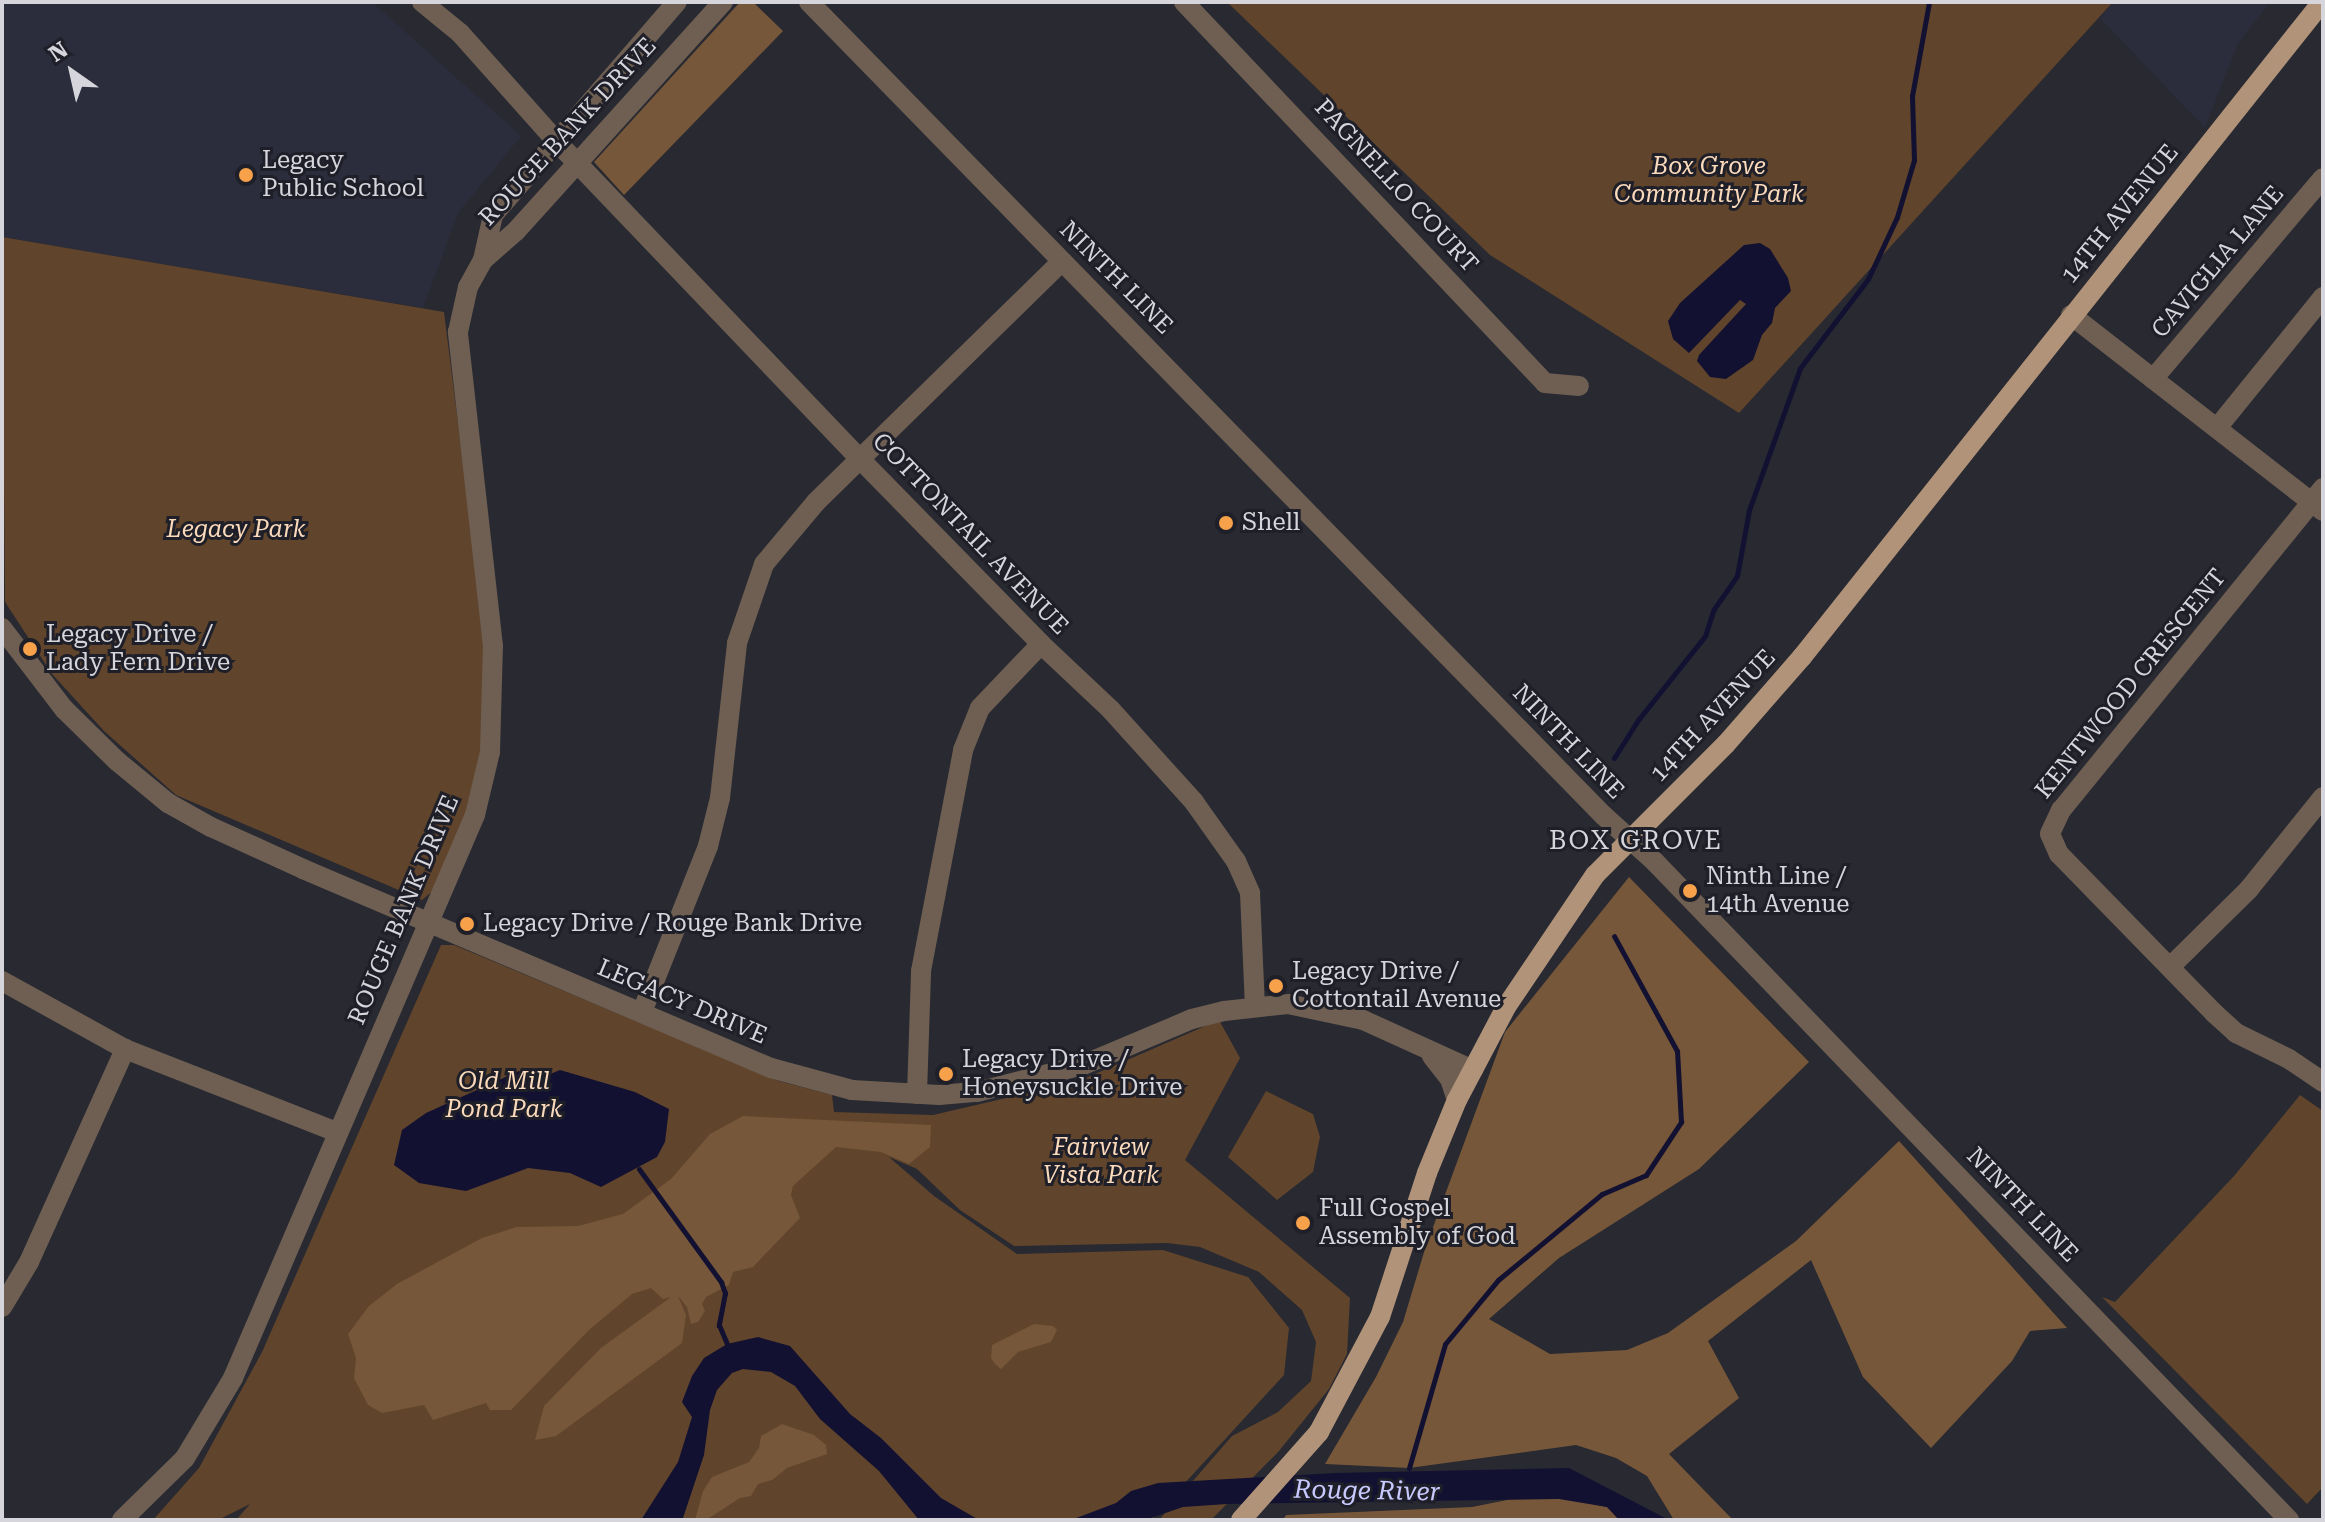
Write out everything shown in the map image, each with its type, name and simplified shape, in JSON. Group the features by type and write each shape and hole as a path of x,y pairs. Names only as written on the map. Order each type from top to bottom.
{"main road":[{"name":"14TH AVENUE","path":"1241,1520 1319,1432 1380,1317 1427,1173 1457,1100 1506,1007 1595,875 1726,744 1802,657 2322,2"}],"street":[{"name":"COTTONTAIL AVENUE","path":"422,2 460,33 557,142 860,459 1041,644 1111,710 1194,802 1236,861 1250,893 1255,1006"},
{"name":"ROUGE BANK DRIVE","path":"122,1520 185,1458 250,1342 337,1132 475,815 490,752 493,646 458,332 468,287 483,260 493,215 519,181 557,142 677,2"},
{"name":"ROUGE BANK DRIVE","path":"483,260 516,231 576,161 723,2"},
{"name":"NINTH LINE","path":"809,2 1603,815 1630,839 2287,1519"},
{"name":"PAGNELLO COURT","path":"1184,2 1545,383 1579,386"},
{"name":"CAVIGLIA LANE","path":"2153,379 2323,178"},
{"path":"642,1012 708,846 720,798 737,643 752,590 764,564 782,540 860,459 1062,261"},
{"path":"2217,428 2323,297"},
{"path":"2071,315 2217,428 2319,500"},
{"name":"KENTWOOD CRESCENT","path":"2319,500 2053,822 2050,834 2059,854 2236,1033 2289,1059 2323,1082"},
{"name":"LEGACY DRIVE","path":"2,628 64,709 117,761 168,803 251,845 771,1068 852,1090 917,1094 977,1092 1083,1065 1192,1019 1255,1006 1288,1004 1363,1020 1429,1053 1473,1070"},
{"path":"917,1094 921,971 963,750 980,708 1041,644"},
{"path":"2170,967 2249,889 2323,797"},
{"path":"2,981 125,1049 337,1132"},
{"path":"2,1307 29,1262 125,1049"},
{"name":"LEGACY DRIVE","path":"1429,1053 1450,1079 1457,1100"}],"shaded area":[{"name":"Legacy Public School","path":"2,2 372,2 521,136 458,213 423,308 2,237"},
{"path":"740,2 753,2 783,31 624,195 594,162"},
{"path":"2113,2 2270,2 2238,43 2205,128 2100,18"},
{"path":"1629,877 1809,1062 1699,1169 1559,1258 1489,1319 1550,1354 1627,1350 1668,1333 1796,1241 1899,1141 2067,1328 2030,1331 2012,1361 1931,1448 1863,1377 1811,1260 1708,1341 1739,1398 1669,1454 1733,1520 1674,1520 1647,1476 1616,1458 1576,1445 1409,1468 1325,1464 1376,1377 1403,1322 1425,1249 1505,1032"},
{"path":"743,1116 931,1125 930,1147 909,1164 881,1152 836,1147 793,1186 791,1195 800,1218 753,1267 733,1272 729,1285 706,1297 702,1304 705,1311 698,1322 691,1324 687,1307 678,1296 686,1315 682,1343 556,1436 535,1440 544,1406 601,1348 671,1297 663,1299 651,1288 632,1294 589,1330 511,1410 490,1410 486,1403 433,1420 424,1405 382,1413 368,1405 354,1378 356,1358 348,1334 369,1306 397,1284 482,1238 517,1227 578,1226 623,1214 671,1179 710,1134"},
{"path":"1034,1324 1053,1326 1057,1330 1051,1342 1018,1352 1001,1369 995,1364 991,1358 992,1345"},
{"path":"782,1424 814,1435 826,1445 827,1454 787,1468 772,1480 758,1484 751,1496 740,1498 706,1520 695,1520 703,1491 712,1477 749,1462 759,1448 761,1436"},
{"path":"1522,1497 1569,1499 1607,1507 1621,1520 1283,1520 1286,1515 1472,1507"}],"green space":[{"name":"Box Grove Community Park","path":"1227,2 2113,2 1739,413 1490,255"},
{"name":"Legacy Park","path":"2,237 444,312 486,646 487,748 471,800 434,890 422,900 176,795 104,731 52,674 5,602"},
{"path":"441,945 454,945 779,1081 832,1095 834,1112 933,1115 1079,1081 1219,1020 1240,1058 1185,1160 1350,1298 1347,1354 1329,1389 1279,1451 1211,1520 1159,1520 1232,1436 1278,1412 1311,1381 1316,1342 1302,1310 1259,1272 1200,1247 1167,1243 1014,1246 960,1210 917,1169 889,1157 934,1196 1017,1254 1163,1250 1248,1277 1289,1328 1284,1375 1151,1520 236,1520 250,1504 218,1520 153,1520 199,1468 262,1352"},
{"path":"1266,1091 1313,1114 1320,1137 1313,1172 1277,1200 1228,1157"},
{"path":"2300,1095 2323,1111 2323,1487 2307,1504 2102,1297 2115,1302 2234,1176"}],"water":[{"path":"1760,243 1770,249 1788,278 1791,291 1775,308 1772,323 1762,335 1753,360 1726,379 1710,377 1697,361 1699,355 1746,304 1740,300 1689,353 1673,339 1668,321 1680,303 1744,245"},
{"path":"560,1070 635,1092 669,1109 665,1142 657,1157 601,1187 570,1173 528,1168 466,1191 419,1183 394,1165 402,1130 426,1113 519,1071 538,1079"},
{"path":"758,1337 790,1346 850,1414 881,1438 941,1498 979,1520 919,1520 879,1471 820,1419 795,1386 771,1372 743,1369 732,1373 717,1390 710,1410 704,1455 683,1518 641,1520 678,1462 692,1417 682,1402 692,1376 704,1358 727,1344"},
{"name":"Rouge River","path":"1569,1468 1669,1520 1619,1520 1607,1507 1559,1499 1227,1504 1183,1507 1145,1520 1071,1520 1116,1503 1131,1491 1158,1483 1335,1473"}],"waterway":[{"path":"1614,758 1638,720 1705,636 1714,609 1737,576 1749,510 1800,368 1868,279 1897,217 1914,160 1912,96 1929,2"},
{"name":"Rouge River","path":"1409,1468 1445,1344 1498,1280 1602,1194 1646,1175 1681,1122 1677,1051 1614,936"},
{"path":"639,1169 721,1282 725,1293 719,1325 729,1349"}],"place":[{"name":"Legacy Public School","path":"246,175"},
{"name":"Shell","path":"1226,523"},
{"name":"Legacy Drive / Lady Fern Drive","path":"30,649"},
{"name":"Ninth Line / 14th Avenue","path":"1690,891"},
{"name":"Legacy Drive / Rouge Bank Drive","path":"467,924"},
{"name":"Legacy Drive / Cottontail Avenue","path":"1276,986"},
{"name":"Legacy Drive / Honeysuckle Drive","path":"946,1074"},
{"name":"Full Gospel Assembly of God","path":"1303,1223"}],"district":[{"name":"BOX GROVE","path":"1636,841"}],"park label":[{"name":"Old Mill Pond Park","path":"504,1096"},
{"name":"Fairview Vista Park","path":"1101,1162"}]}
